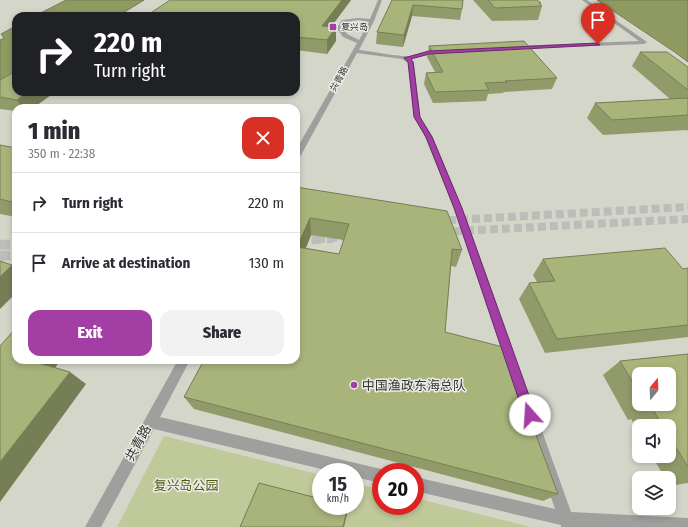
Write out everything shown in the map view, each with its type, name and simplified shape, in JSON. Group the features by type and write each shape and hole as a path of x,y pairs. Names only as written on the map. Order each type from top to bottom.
{"street":[{"name":"共青路","path":"300,150 372,20 380,0"},
{"path":"506,49 644,42 584,0"},
{"path":"372,20 358,19 344,21 340,28 342,34 357,46 407,58 421,54 444,52"},
{"path":"407,58 411,62 417,117 429,137 458,208 568,523"},
{"name":"共青路","path":"93,527 182,364"},
{"path":"150,421 372,474"},
{"path":"424,486 568,523 688,526"}],"shaded area":[{"path":"0,0 66,0 43,12 12,12 12,28 2,34 4,38 0,40"},
{"path":"66,0 144,0 124,12 43,12"},
{"path":"144,0 597,0 688,62 688,527 0,527 0,88 12,91 12,96 300,96 300,12 124,12"},
{"path":"597,0 688,0 688,62 676,53"},
{"path":"12,28 12,81 0,88 0,40 4,38 1,34"}],"green space":[{"name":"复兴岛公园","path":"164,436 312,473 312,515 364,515 364,485 372,488 372,515 424,515 424,500 531,527 117,527"}],"building":[{"path":"170,0 342,0 322,26 336,27 327,40 300,37 300,12 152,12"},
{"path":"392,0 463,0 462,9 413,5 404,35 377,32"},
{"path":"488,0 537,0 542,6 495,8"},
{"path":"524,41 557,78 485,83 489,90 435,92 426,73 443,72 429,46"},
{"path":"640,52 667,52 688,67 688,90"},
{"path":"12,73 12,96 22,96 17,100 0,97 0,80"},
{"path":"688,98 688,115 612,120 595,103"},
{"path":"0,145 12,147 12,202 0,199"},
{"path":"300,188 447,211 462,250 452,249 445,332 503,347 558,494 184,397 202,364 300,364 300,248 339,254 349,224 310,218 300,240"},
{"path":"665,248 683,269 688,268 688,325 557,339 529,283 555,281 543,259"},
{"path":"0,261 12,265 0,277"},
{"path":"12,332 12,364 42,364 70,372 0,462 0,346"},
{"path":"688,354 688,467 676,447 676,419 659,419 654,411 676,411 676,367 632,367 632,381 620,361"},
{"path":"259,483 312,497 312,515 346,515 343,527 240,527"}],"tunnel":[{"path":"436,221 688,207"},
{"path":"442,232 688,219"},
{"path":"324,238 344,237"},
{"path":"300,240 324,238"},
{"path":"317,239 324,238"},
{"path":"324,238 333,238"},
{"path":"0,245 12,244"},
{"path":"0,256 12,255"}],"place":[{"name":"复兴岛","path":"333,27"},
{"name":"中国渔政东海总队","path":"354,385"}],"route":[{"path":"530,415 458,208 429,137 417,117 415,110 411,62 407,58 429,53 598,44"}]}
